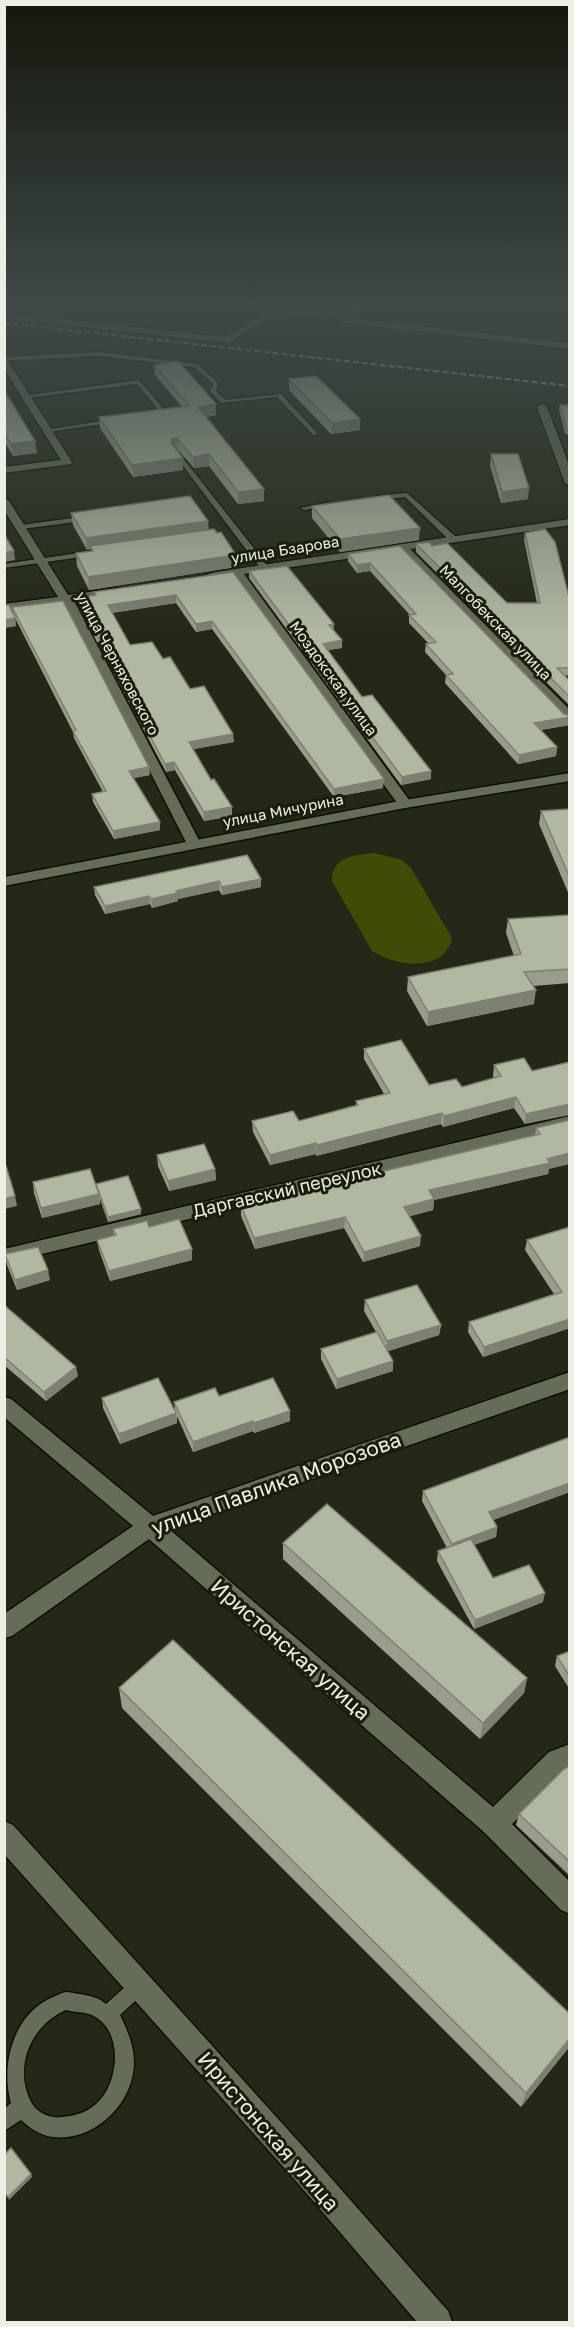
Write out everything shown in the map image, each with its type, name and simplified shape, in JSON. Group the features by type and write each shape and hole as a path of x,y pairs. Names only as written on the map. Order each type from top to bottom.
{"street":[{"path":"4,470 67,462 38,416"},
{"path":"545,416 570,483"},
{"name":"улица Черняховского","path":"4,501 71,605 194,844"},
{"name":"улица Бзарова","path":"202,577 570,522"},
{"name":"Малгобекская улица","path":"402,547 570,718"},
{"name":"Моздокская улица","path":"237,572 405,804"},
{"path":"4,608 134,588"},
{"name":"улица Мичурина","path":"4,882 405,804 570,777"},
{"name":"Даргавский переулок","path":"4,1256 570,1122"},
{"name":"улица Павлика Морозова","path":"4,1628 149,1527 570,1380"},
{"name":"Иристонская улица","path":"4,1405 494,1824 570,1901"},
{"path":"494,1824 558,1761 570,1756"},
{"name":"Иристонская улица","path":"4,1834 437,2322"}],"lane":[{"path":"298,416 315,434"},
{"path":"47,430 118,420"},
{"path":"176,453 264,567"},
{"path":"372,499 407,495 453,539"},
{"path":"304,508 338,503"},
{"path":"21,527 91,517"},
{"path":"4,566 99,552"},
{"path":"108,2014 140,1985"},
{"path":"66,2001 88,2003 108,2014 118,2028 125,2046 125,2066 120,2085 109,2104 93,2119 73,2127 53,2128 35,2121 21,2107 12,2090 9,2070 12,2049 21,2031 35,2016 51,2005 66,2001"},
{"path":"4,2122 21,2107"}],"green space":[{"path":"375,853 402,860 411,868 452,938 447,950 439,957 418,964 405,963 372,951 332,881 336,867 346,858"}],"building":[{"path":"4,416 20,416 35,441 11,444 4,432"},
{"path":"205,416 264,489 238,492 209,454 193,457 177,438 172,439 171,443 183,458 132,465 99,417"},
{"path":"325,416 357,416 360,419 332,423"},
{"path":"563,416 570,416 570,431 566,429"},
{"path":"491,454 518,454 529,488 502,492"},
{"path":"389,495 420,528 340,539 312,506"},
{"path":"190,496 208,521 86,538 71,513"},
{"path":"214,529 217,533 221,532 236,555 88,577 76,553 93,551 90,546"},
{"path":"545,529 555,542 570,601 570,668 557,668 570,681 570,697 416,544 429,542 432,546 447,543 507,603 540,603 525,533"},
{"path":"4,534 14,551 4,553"},
{"path":"400,546 564,714 570,716 534,723 557,747 519,755 446,675 453,674 426,644 436,642 409,615 416,614 370,563 357,565 348,554"},
{"path":"287,566 334,624 329,625 342,640 323,644 362,697 372,695 431,771 402,777 249,571"},
{"path":"233,572 384,779 334,789 212,621 196,624 176,595 108,605 130,645 152,642 163,659 170,657 190,689 204,686 233,734 189,742 211,780 214,779 232,807 204,812 174,762 165,764 77,598 96,595 94,592"},
{"path":"63,601 149,767 129,771 160,822 113,831 92,794 106,791 73,731 76,730 12,607"},
{"path":"4,605 9,605 15,618 4,620"},
{"path":"570,809 570,878 541,811"},
{"path":"247,855 261,879 222,887 219,881 151,899 149,896 105,906 94,887"},
{"path":"570,915 570,969 524,972 536,990 428,1012 408,977 521,954 508,919"},
{"path":"401,1040 429,1085 456,1079 462,1087 501,1076 494,1065 524,1058 532,1071 570,1062 570,1104 526,1114 516,1097 444,1116 442,1113 270,1155 252,1121 293,1111 299,1121 358,1105 356,1101 390,1093 364,1049"},
{"path":"570,1120 570,1153 547,1159 550,1163 429,1190 434,1199 404,1207 421,1236 364,1252 345,1217 254,1238 241,1205 540,1134 536,1128"},
{"path":"204,1144 215,1169 168,1181 157,1155"},
{"path":"4,1166 6,1166 15,1196 4,1199"},
{"path":"90,1169 99,1194 41,1208 33,1182"},
{"path":"128,1176 141,1209 108,1217 96,1184"},
{"path":"179,1219 192,1249 109,1271 97,1240 116,1235 113,1229 147,1221 149,1227"},
{"path":"570,1227 570,1319 484,1347 469,1322 562,1292 527,1240"},
{"path":"38,1247 48,1270 15,1280 5,1254"},
{"path":"417,1285 441,1325 387,1341 365,1300"},
{"path":"4,1305 76,1367 44,1392 4,1357"},
{"path":"377,1332 393,1361 337,1379 321,1349"},
{"path":"158,1378 176,1413 119,1434 102,1398"},
{"path":"273,1378 290,1411 193,1442 174,1402 215,1388 219,1396"},
{"path":"570,1437 570,1483 489,1512 497,1527 452,1544 423,1491"},
{"path":"327,1504 527,1678 483,1723 283,1543"},
{"path":"471,1539 493,1578 529,1565 545,1593 475,1620 438,1551"},
{"path":"173,1640 570,2014 570,2038 526,2093 119,1688"},
{"path":"570,1651 570,1677 557,1656"},
{"path":"570,1766 570,1862 519,1814 564,1769"},
{"path":"11,2148 31,2174 8,2197 4,2192 4,2155"}]}
